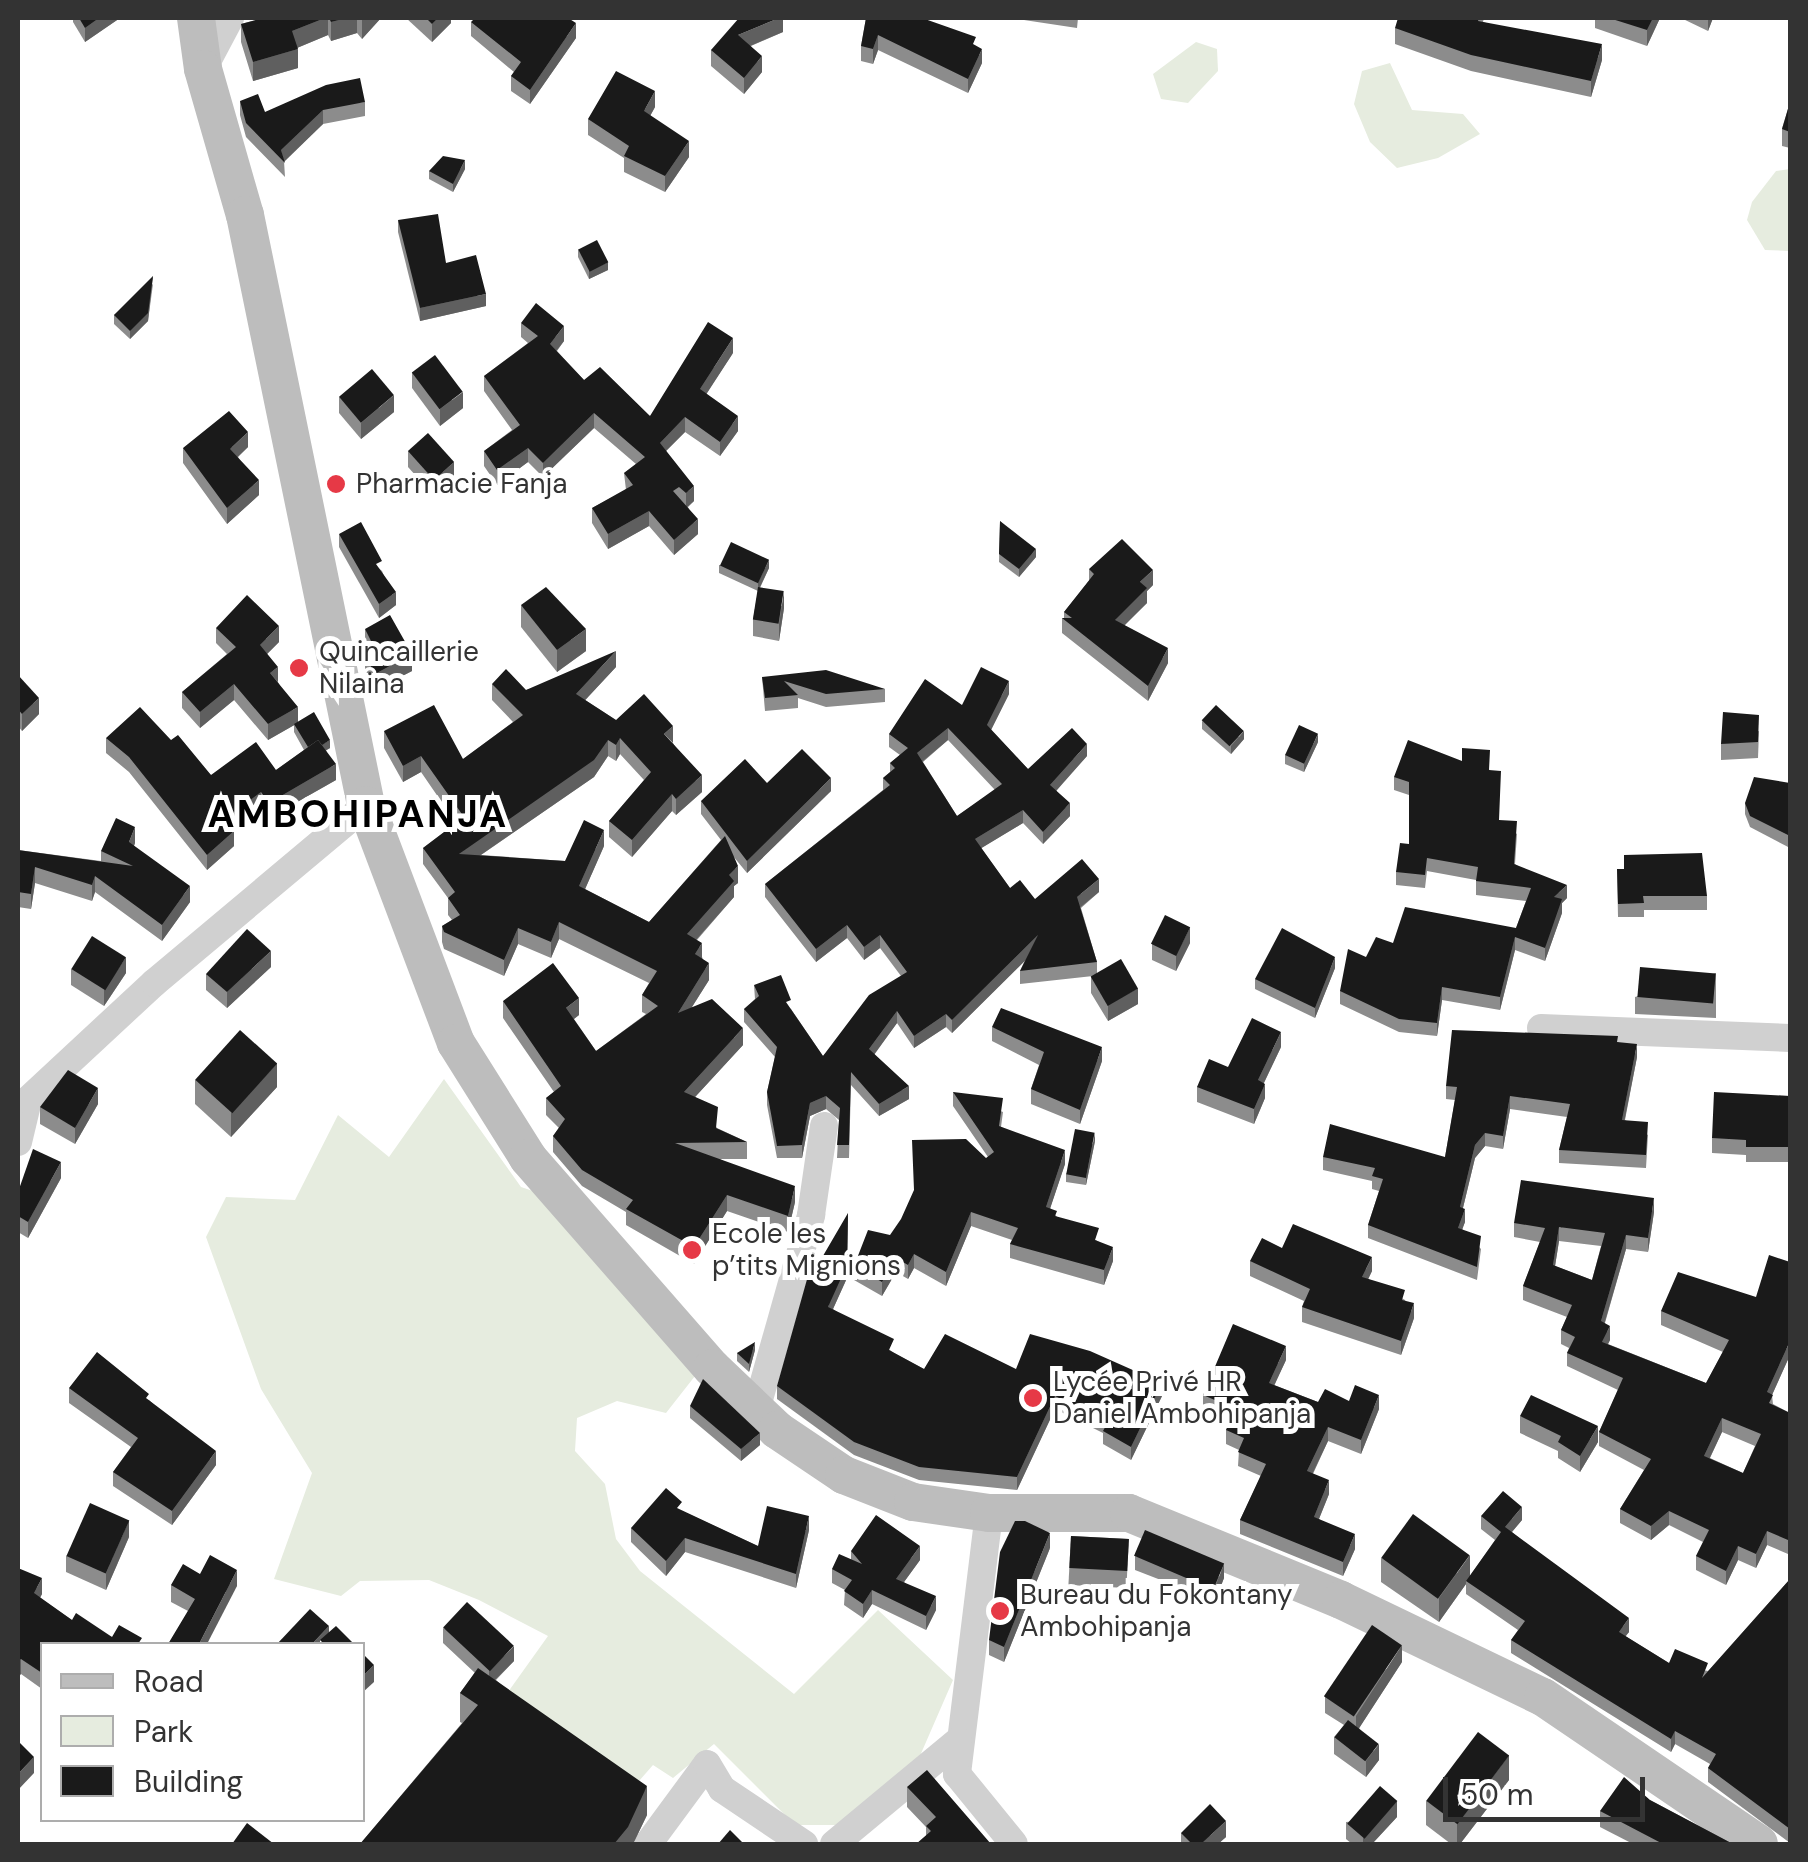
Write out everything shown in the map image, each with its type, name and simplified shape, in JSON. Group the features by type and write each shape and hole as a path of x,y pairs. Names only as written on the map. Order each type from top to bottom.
{"street":[{"path":"196,18 204,69 245,215 366,805 456,1043 528,1158 756,1410 844,1475 913,1502 990,1513 1130,1514 1341,1600 1543,1697 1760,1844"},
{"path":"204,69 230,18"},
{"path":"18,1142 28,1100 154,983 366,805"},
{"path":"1541,1028 1790,1038"},
{"path":"756,1410 810,1215 824,1126"},
{"path":"990,1513 958,1740 957,1774 1014,1844"},
{"path":"834,1844 958,1740"},
{"path":"648,1844 707,1764 722,1789 804,1844"}],"green space":[{"path":"1196,42 1217,49 1218,71 1188,103 1161,99 1153,74"},
{"path":"1390,63 1412,110 1463,114 1480,134 1438,158 1397,168 1370,142 1354,104 1362,71"},
{"path":"1790,169 1790,251 1765,250 1747,220 1752,202 1776,171"},
{"path":"444,1079 521,1187 536,1192 695,1376 666,1413 617,1401 577,1418 575,1451 605,1484 616,1539 640,1571 794,1694 878,1610 953,1680 916,1765 844,1825 795,1825 714,1744 673,1778 653,1765 632,1789 503,1699 548,1636 479,1600 429,1580 360,1581 341,1596 274,1579 312,1473 261,1389 206,1237 226,1197 295,1200 338,1115 389,1157"}],"building":[{"path":"79,18 99,18 85,28"},
{"path":"263,18 325,18 292,31 298,49 253,62 241,24"},
{"path":"475,18 568,18 576,23 530,90 511,76 521,62 471,22"},
{"path":"739,18 779,18 738,35 762,56 744,78 711,50"},
{"path":"866,18 922,18 976,37 973,44 982,49 968,79 878,35 873,49 861,46"},
{"path":"1398,18 1479,18 1478,21 1602,44 1591,81 1471,55 1395,28"},
{"path":"1609,18 1653,18 1647,30"},
{"path":"616,71 655,91 644,111 689,141 665,176 624,156 629,146 588,119"},
{"path":"360,78 365,102 323,110 281,150 285,163 246,123 240,101 258,94 265,112 326,85"},
{"path":"1790,102 1790,132 1782,129"},
{"path":"443,156 465,160 453,184 429,171"},
{"path":"438,214 446,263 476,255 486,294 420,308 398,220"},
{"path":"597,240 608,262 590,272 578,250"},
{"path":"153,276 148,313 130,331 114,315"},
{"path":"536,303 564,326 550,344 584,380 600,367 650,416 708,322 733,338 700,389 738,416 720,442 685,417 660,443 694,486 686,493 679,487 673,491 698,519 674,540 649,511 608,534 592,508 633,485 624,473 645,457 594,413 543,463 528,448 497,470 484,451 520,425 484,376 538,336 521,323"},
{"path":"435,355 463,392 440,409 412,372"},
{"path":"372,369 394,395 361,423 339,397"},
{"path":"229,411 248,432 230,449 259,480 227,508 183,448"},
{"path":"428,433 454,462 434,480 408,451"},
{"path":"1000,521 1036,549 1019,569 999,554"},
{"path":"361,522 382,561 376,564 396,592 379,604 339,534"},
{"path":"1122,539 1153,570 1140,582 1147,588 1115,620 1168,648 1148,686 1062,618 1072,618 1064,612 1094,574 1089,569"},
{"path":"731,542 769,560 758,583 720,566"},
{"path":"546,587 586,629 557,650 521,605"},
{"path":"758,587 784,591 779,624 753,620"},
{"path":"247,595 279,626 260,645 278,667 270,673 298,707 268,724 234,684 200,712 182,692 236,647 216,628"},
{"path":"390,615 412,654 375,674 365,655 375,649 365,629"},
{"path":"616,651 576,694 616,720 644,694 673,726 664,734 702,775 676,799 672,794 632,840 609,821 651,772 620,738 616,745 608,740 594,760 459,854 565,861 584,820 604,830 579,886 649,922 725,836 738,866 729,875 734,881 687,934 702,943 695,954 709,963 678,1013 712,999 743,1028 684,1092 718,1107 716,1128 747,1142 675,1143 795,1186 788,1216 727,1195 694,1247 626,1209 633,1200 582,1170 553,1136 565,1119 546,1098 561,1086 503,1001 553,963 579,998 566,1008 596,1051 658,1006 642,995 657,971 559,922 551,942 518,928 504,960 444,932 442,926 460,915 448,898 455,892 423,848 464,817 421,756 403,766 384,731 434,705 463,759 523,715 492,684 506,669 526,690"},
{"path":"981,667 1009,681 987,725 1028,769 1072,728 1087,744 1050,785 1070,803 1043,832 1023,810 975,839 1010,888 1020,880 1035,899 1082,859 1099,879 1077,897 1097,962 1020,971 1038,935 952,1020 946,1014 914,1036 897,1011 869,1049 909,1086 879,1104 851,1072 849,1145 837,1145 840,1108 826,1096 810,1103 802,1145 777,1146 767,1092 777,1047 744,1009 759,996 754,985 781,975 791,1000 786,1002 823,1056 869,995 907,972 880,935 864,947 847,925 816,949 765,884 890,785 883,778 895,768 890,763 908,748 889,734 925,679 962,705","holes":["948,728 1002,784 957,816 917,753"]},
{"path":"826,670 885,689 826,694 784,681 798,695 765,698 762,677"},
{"path":"18,675 39,698 22,714 18,709"},
{"path":"1216,705 1244,731 1229,746 1202,720"},
{"path":"140,707 171,740 178,735 211,775 256,742 276,770 318,740 336,764 269,803 261,792 224,820 234,831 207,855 129,757 106,738"},
{"path":"314,712 330,740 322,745 318,740 308,747 294,724"},
{"path":"1723,712 1759,715 1758,742 1721,744"},
{"path":"1299,725 1318,734 1304,764 1285,755"},
{"path":"1408,740 1462,761 1462,748 1490,750 1489,770 1501,771 1499,820 1517,821 1514,864 1567,885 1554,897 1562,899 1545,948 1515,937 1500,997 1442,987 1437,1023 1399,1019 1340,991 1348,949 1366,957 1376,937 1393,943 1405,907 1516,928 1531,888 1476,881 1478,867 1427,858 1425,875 1396,872 1400,843 1409,844 1409,782 1394,777"},
{"path":"802,749 831,778 747,861 701,801 745,759 767,783"},
{"path":"1754,777 1790,783 1790,836 1750,816 1745,803"},
{"path":"116,818 135,827 129,842 190,886 162,925 95,876 92,885 35,867 31,894 18,892 18,850 133,866 101,851"},
{"path":"1702,853 1707,896 1643,896 1644,903 1618,904 1617,869 1624,869 1624,855"},
{"path":"1165,915 1190,927 1176,956 1151,944"},
{"path":"1282,928 1335,957 1315,1008 1255,979"},
{"path":"247,929 271,951 227,992 206,974"},
{"path":"92,936 126,957 105,990 71,969"},
{"path":"1121,959 1138,988 1108,1006 1091,976"},
{"path":"1640,967 1716,974 1713,1004 1637,997"},
{"path":"1001,1008 1102,1047 1080,1110 1031,1089 1044,1052 992,1027"},
{"path":"1252,1018 1281,1032 1258,1080 1265,1084 1254,1109 1197,1087 1209,1059 1228,1067"},
{"path":"240,1030 277,1063 232,1113 195,1080"},
{"path":"1452,1030 1618,1036 1617,1042 1637,1044 1622,1120 1648,1122 1646,1155 1559,1150 1570,1104 1510,1096 1503,1136 1485,1133 1475,1145 1460,1207 1465,1209 1458,1228 1481,1236 1477,1267 1368,1225 1383,1179 1372,1176 1375,1168 1323,1157 1330,1124 1445,1157 1457,1087 1446,1086"},
{"path":"68,1070 98,1088 75,1128 40,1107"},
{"path":"953,1092 1003,1098 999,1126 1065,1150 1046,1207 1057,1211 1055,1216 1099,1228 1095,1240 1113,1247 1104,1270 1010,1244 1018,1228 971,1212 946,1272 914,1254 908,1265 896,1258 882,1282 854,1266 868,1230 890,1235 901,1219 914,1190 912,1140 966,1139 986,1158 994,1152"},
{"path":"1714,1092 1790,1096 1790,1147 1746,1147 1746,1140 1712,1138"},
{"path":"1075,1129 1095,1133 1086,1178 1066,1174"},
{"path":"33,1149 61,1162 28,1222 18,1216 18,1192"},
{"path":"1521,1180 1654,1198 1648,1238 1626,1235 1601,1321 1610,1326 1602,1342 1706,1383 1729,1340 1661,1311 1678,1272 1756,1297 1769,1255 1790,1262 1790,1341 1767,1392 1773,1395 1769,1403 1790,1413 1788,1540 1767,1531 1756,1554 1738,1546 1726,1571 1696,1556 1709,1530 1669,1511 1651,1526 1620,1509 1651,1459 1599,1432 1623,1378 1567,1353 1575,1337 1561,1330 1572,1305 1523,1286 1545,1228 1514,1223","holes":["1559,1227 1605,1233 1592,1280 1553,1265","1722,1418 1761,1434 1743,1473 1704,1456"]},
{"path":"848,1213 847,1265 828,1307 894,1339 889,1350 924,1369 945,1334 1016,1369 1030,1334 1090,1351 1162,1383 1131,1447 1103,1431 1108,1422 1055,1396 1017,1477 919,1467 854,1442 777,1386 813,1258 820,1261"},
{"path":"1293,1224 1372,1257 1362,1277 1405,1290 1402,1300 1414,1303 1401,1341 1302,1307 1310,1289 1250,1261 1262,1238 1282,1248"},
{"path":"1233,1324 1286,1346 1269,1383 1318,1402 1325,1389 1349,1401 1355,1385 1379,1395 1361,1440 1328,1427 1307,1471 1329,1480 1314,1517 1355,1534 1343,1562 1240,1520 1266,1464 1238,1452 1244,1438 1226,1430 1236,1409 1203,1395"},
{"path":"755,1342 749,1364 737,1353"},
{"path":"97,1352 149,1394 146,1398 216,1451 172,1511 113,1472 138,1438 69,1388"},
{"path":"703,1379 760,1433 741,1449 690,1406"},
{"path":"1531,1395 1598,1426 1580,1456 1558,1442 1561,1436 1520,1416"},
{"path":"666,1488 682,1502 677,1508 758,1546 767,1506 809,1516 796,1574 685,1538 666,1561 631,1528"},
{"path":"1503,1491 1522,1507 1505,1527 1629,1618 1619,1632 1669,1663 1675,1649 1708,1663 1702,1678 1790,1579 1790,1829 1708,1768 1716,1754 1675,1731 1671,1739 1511,1640 1525,1621 1466,1581 1501,1532 1481,1516"},
{"path":"90,1503 129,1520 106,1573 66,1556"},
{"path":"1413,1514 1470,1555 1438,1599 1381,1558"},
{"path":"876,1515 920,1546 896,1579 936,1596 926,1616 872,1590 863,1604 844,1591 852,1580 832,1569 839,1554 862,1564 851,1551"},
{"path":"1015,1521 1025,1521 1050,1533 1004,1647 989,1640 1000,1552"},
{"path":"1145,1530 1224,1564 1213,1589 1134,1556"},
{"path":"1071,1536 1129,1539 1127,1571 1069,1568"},
{"path":"210,1555 237,1570 200,1642 169,1642 195,1599 171,1585 183,1564 200,1574"},
{"path":"18,1568 42,1578 34,1593 72,1620 76,1613 112,1637 119,1625 142,1638 139,1642 40,1642 40,1672 21,1659 18,1663"},
{"path":"467,1602 514,1646 490,1671 443,1628"},
{"path":"310,1609 329,1626 314,1642 279,1642"},
{"path":"1372,1625 1402,1645 1354,1716 1324,1696"},
{"path":"336,1626 352,1642 322,1642"},
{"path":"365,1656 374,1665 365,1674"},
{"path":"478,1668 647,1786 628,1827 614,1844 360,1844 478,1705 460,1693"},
{"path":"1348,1720 1379,1744 1365,1761 1334,1737"},
{"path":"1478,1732 1509,1755 1457,1824 1426,1801"},
{"path":"18,1741 34,1757 18,1774"},
{"path":"927,1770 991,1844 916,1844 931,1831 926,1826 936,1817 907,1787"},
{"path":"1624,1777 1650,1800 1733,1844 1663,1844 1600,1811"},
{"path":"1380,1786 1397,1801 1365,1839 1347,1824"},
{"path":"1210,1804 1226,1821 1201,1844 1192,1844 1181,1833"},
{"path":"247,1823 274,1844 232,1844"},
{"path":"730,1830 744,1844 718,1844"}],"place":[{"name":"Pharmacie Fanja","path":"336,484"},
{"name":"Quincaillerie Nilaina","path":"299,668"},
{"name":"Ecole les p’tits Mignions","path":"692,1250"},
{"name":"Lycée Privé HR Daniel Ambohipanja","path":"1033,1398"},
{"name":"Bureau du Fokontany Ambohipanja","path":"1000,1611"}],"district":[{"name":"AMBOHIPANJA","path":"358,815"}]}
